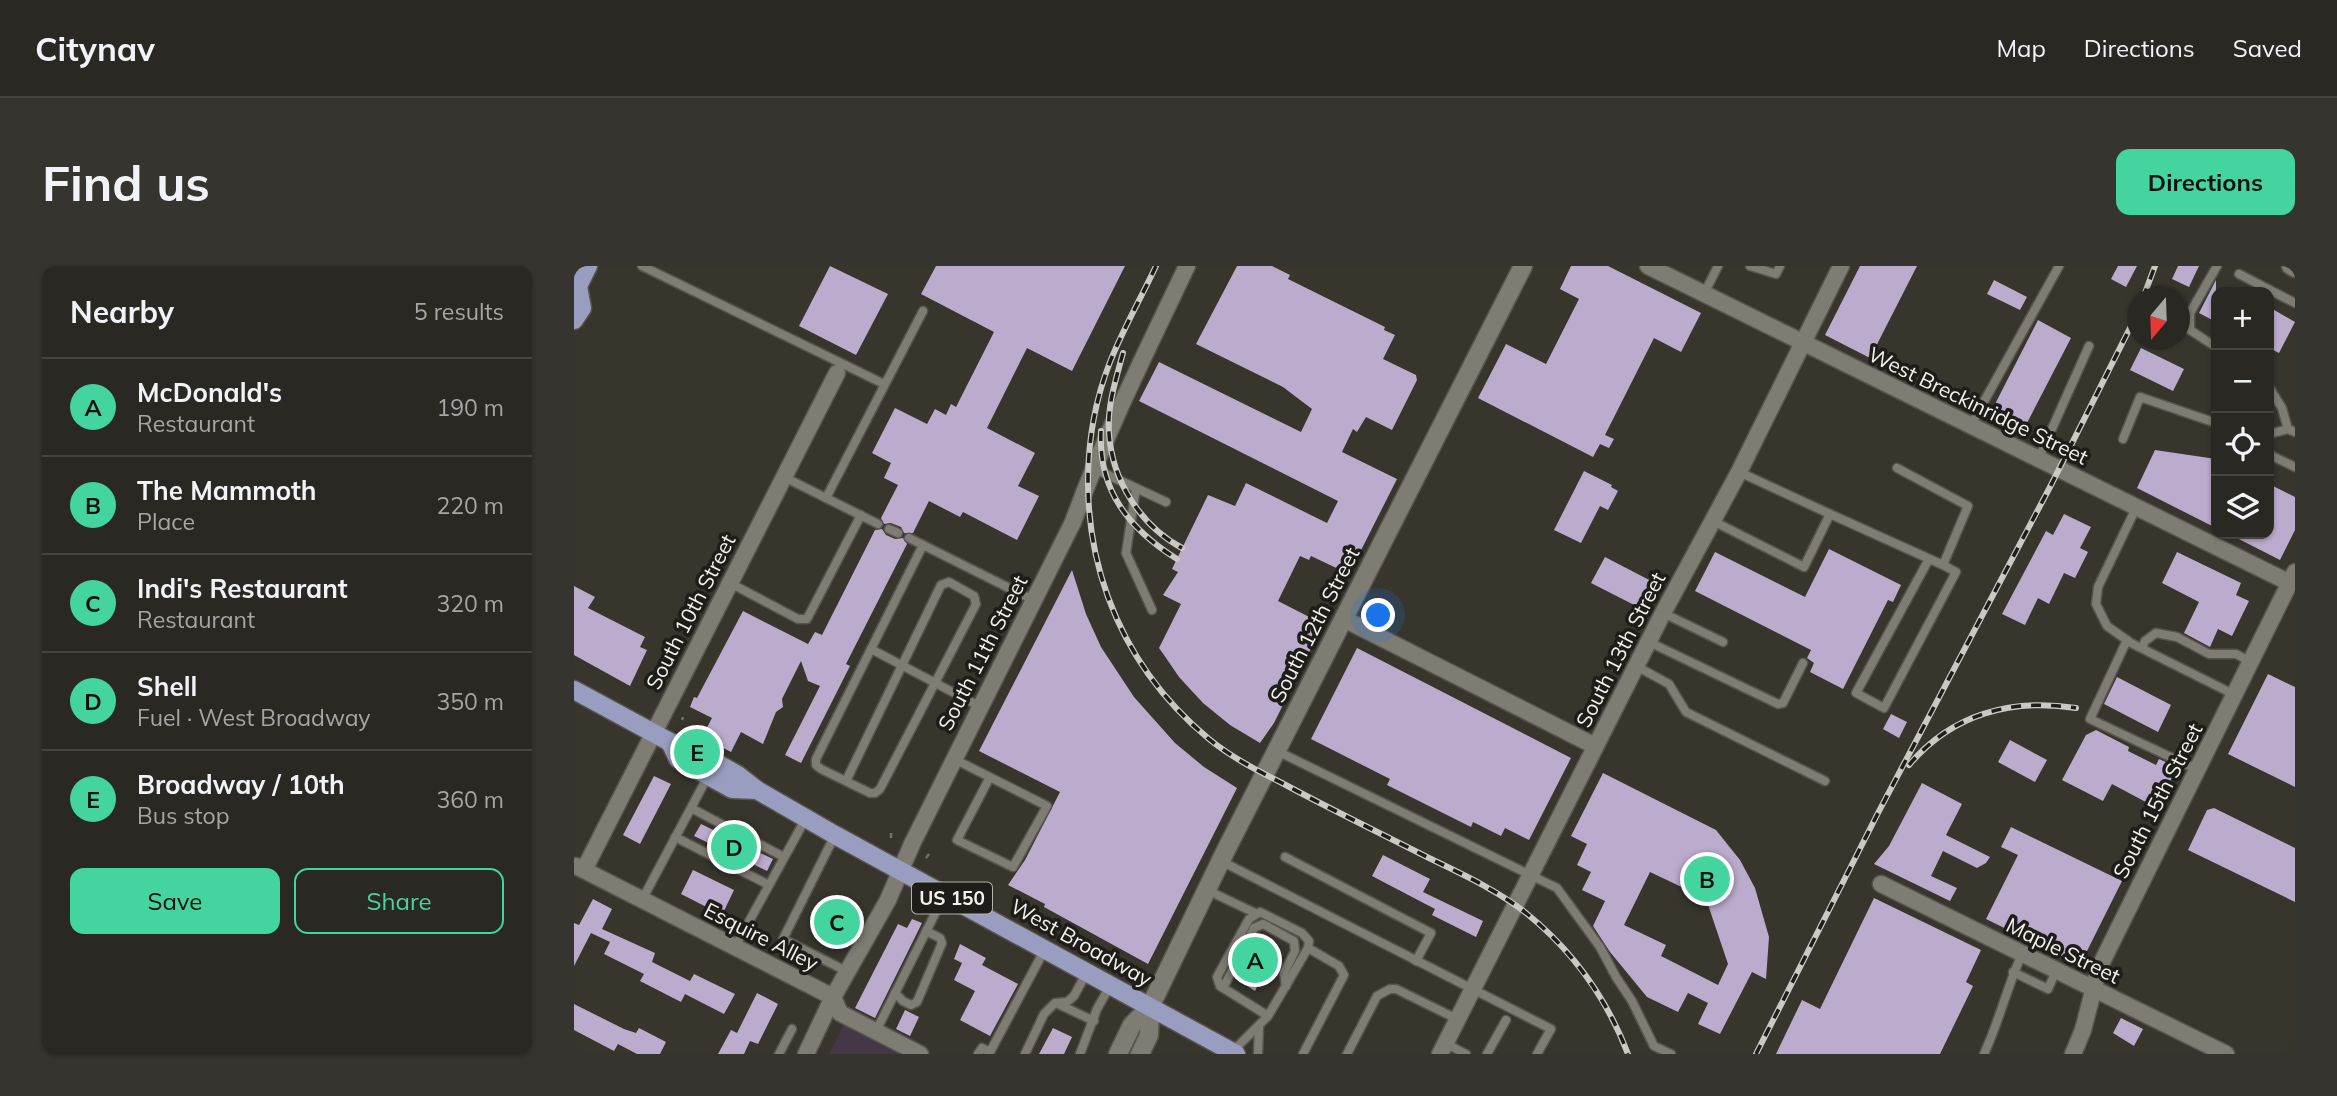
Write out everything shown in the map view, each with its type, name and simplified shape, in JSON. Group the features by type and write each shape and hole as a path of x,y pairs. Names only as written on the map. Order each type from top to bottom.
{"main road":[{"path":"574,320 582,308 576,287 589,266"},
{"name":"West Broadway","path":"574,690 662,737 697,752 835,835 1233,1053"},
{"name":"West Broadway","path":"662,737 678,759 708,776 732,789 757,790"}],"street":[{"name":"South 11th Street","path":"806,1054 833,997 888,900 979,706 1073,522 1093,468 1187,266"},
{"name":"South 12th Street","path":"1150,1007 1221,861 1523,266"},
{"name":"West Breckinridge Street","path":"1647,266 2136,508 2292,578"},
{"name":"South 13th Street","path":"1442,1049 1663,613 1739,472 1840,266"},
{"path":"2290,266 2295,269"},
{"name":"South 10th Street","path":"579,867 662,737 730,583 839,368"},
{"name":"South 15th Street","path":"2073,1054 2083,1030 2099,968 2292,578"},
{"path":"1344,619 1595,746"},
{"name":"Esquire Alley","path":"579,867 833,997 840,1013 920,1054"},
{"name":"Maple Street","path":"1881,884 2226,1054"},
{"path":"1118,1054 1132,1025 1150,1007"},
{"path":"1140,1054 1149,1035 1150,1007"}],"lane":[{"path":"642,266 839,368 884,384"},
{"path":"1704,294 1718,266"},
{"path":"1750,266 1776,274 1780,266"},
{"path":"1970,425 2059,266"},
{"path":"2211,345 2190,330 2190,313 2217,266"},
{"path":"2239,274 2295,303"},
{"path":"826,498 923,311"},
{"path":"2038,460 2088,346"},
{"path":"2274,395 2292,430 2274,433"},
{"path":"2123,439 2140,397 2211,421"},
{"path":"2274,457 2295,467"},
{"path":"1093,468 1166,502"},
{"path":"1896,468 1968,506 1942,565"},
{"path":"1739,472 1929,559 1956,572 1884,708 1856,693 1929,559"},
{"path":"784,477 878,524"},
{"path":"1136,488 1126,553 1152,610"},
{"path":"2136,508 2098,587 2096,604 2107,626 2127,640 2235,695"},
{"path":"1713,521 1804,567 1830,514"},
{"path":"730,583 798,619 807,620 861,515"},
{"path":"889,529 898,533"},
{"path":"909,538 1033,600"},
{"path":"846,781 941,585 949,582 974,596 976,600 880,789 870,793 821,769 816,760 923,545"},
{"path":"1663,613 1723,642"},
{"path":"2142,648 2145,641 2156,633 2177,637 2209,654 2236,654 2251,662"},
{"path":"2127,640 2090,719 2198,770"},
{"path":"1649,642 1778,704 1783,703 1802,663"},
{"path":"871,649 979,706"},
{"path":"1636,666 1670,684 1686,712 1825,781"},
{"path":"1277,751 1557,888 1600,947 1632,1001 1654,1046 1671,1054"},
{"path":"954,759 990,777 1047,806 1013,867 957,839 990,777"},
{"path":"642,900 708,776"},
{"path":"691,808 784,858"},
{"path":"735,947 806,818"},
{"path":"835,835 783,939 848,972"},
{"path":"675,837 769,885"},
{"path":"1285,857 1431,933 1416,961"},
{"path":"1221,861 1551,1029 1537,1054"},
{"path":"1207,890 1255,914"},
{"path":"876,1031 945,894"},
{"path":"1233,1053 1268,1016 1308,948 1308,941 1302,933 1260,912 1249,919 1217,977 1223,988 1268,1016"},
{"path":"1223,988 1254,928 1263,924 1294,941 1295,951 1284,973 1286,986"},
{"path":"895,993 903,1002 911,1005 917,1002 943,943 940,938 926,931"},
{"path":"1303,1054 1343,975 1339,966 1308,948"},
{"path":"978,1054 982,1048 990,1052 1045,949"},
{"path":"1984,1054 1995,1031 2013,972 2022,954"},
{"path":"2013,972 2048,989 2056,971"},
{"path":"1025,1054 1044,1014 1055,1003 1067,1002 1074,996 1087,972"},
{"path":"1080,1054 1110,985"},
{"path":"1347,1054 1377,996 1390,989 1396,989 1457,1019"},
{"path":"1055,1003 1094,1021"},
{"path":"1487,1054 1506,1020"},
{"path":"1258,1054 1259,1026"},
{"path":"779,1054 792,1029"},
{"path":"1442,1049 1466,1054"}],"path":[{"path":"926,858 929,854"}],"shaded area":[{"path":"845,1023 906,1054 829,1054"}],"building":[{"path":"830,266 888,294 856,355 799,326"},
{"path":"936,266 1125,266 1072,371 1027,348 987,428 1035,453 1018,486 1039,496 1017,540 963,512 960,517 929,501 913,533 904,533 901,527 891,523 884,524 881,518 898,485 884,478 891,463 872,453 895,408 927,424 935,409 946,415 951,404 956,407 994,332 921,294"},
{"path":"1237,266 1272,266 1290,275 1288,279 1385,327 1384,330 1395,335 1383,359 1416,375 1417,380 1392,430 1366,417 1357,432 1353,429 1342,452 1397,479 1349,574 1311,556 1309,560 1300,556 1278,601 1323,624 1274,723 1260,743 1230,725 1203,703 1179,677 1159,648 1181,604 1163,595 1178,572 1172,569 1208,495 1235,506 1246,483 1327,523 1338,501 1139,401 1159,362 1301,432 1312,409 1283,387 1196,344"},
{"path":"1571,266 1608,266 1701,313 1681,352 1654,338 1605,435 1614,439 1609,448 1600,444 1593,457 1478,398 1506,344 1546,364 1579,299 1560,289"},
{"path":"1860,266 1917,266 1870,358 1825,335"},
{"path":"2118,266 2137,266 2126,287 2111,279"},
{"path":"2178,266 2199,266 2189,287 2172,279"},
{"path":"1994,280 2027,297 2020,310 1987,294"},
{"path":"2211,290 2211,319 2199,313"},
{"path":"2274,310 2295,322 2279,353 2274,350"},
{"path":"2038,320 2071,338 2020,432 1991,417"},
{"path":"2140,350 2184,369 2173,391 2130,370"},
{"path":"2155,450 2211,458 2211,525 2137,488"},
{"path":"1584,471 1612,485 1611,487 1618,491 1608,510 1600,506 1581,543 1554,530"},
{"path":"2274,486 2295,497 2295,530 2280,560 2239,539 2274,539"},
{"path":"2064,514 2091,527 2080,548 2088,552 2075,578 2064,573 2049,604 2038,598 2025,625 2002,614 2046,531 2053,535"},
{"path":"882,529 886,535 895,539 903,538 907,544 846,664 850,666 801,763 785,755 820,686 808,681 801,661 782,699 783,707 776,712 763,744 741,732 731,752 702,737 712,718 690,707 743,611 808,644 815,632 822,635 875,530"},
{"path":"1829,549 1901,585 1893,602 1888,600 1843,689 1810,672 1814,663 1807,658 1811,650 1695,591 1715,552 1805,597"},
{"path":"2177,552 2241,583 2236,595 2249,601 2232,636 2218,629 2210,647 2184,633 2199,602 2162,583"},
{"path":"1605,557 1657,584 1644,610 1591,583"},
{"path":"1072,570 1086,614 1101,647 1134,697 1175,743 1204,767 1237,788 1148,964 1008,885 1025,860 1060,792 979,751"},
{"path":"574,586 595,597 588,608 645,637 640,647 647,650 630,686 574,655"},
{"path":"1357,648 1571,758 1529,840 1505,828 1501,836 1473,822 1471,827 1387,785 1390,779 1311,739"},
{"path":"2268,674 2295,687 2295,787 2228,754"},
{"path":"2117,677 2171,705 2158,732 2104,704"},
{"path":"1891,714 1907,722 1899,738 1883,729"},
{"path":"2096,730 2156,765 2159,759 2177,767 2157,808 2112,784 2103,801 2062,780 2086,735"},
{"path":"2010,740 2047,760 2035,782 1998,762"},
{"path":"1603,773 1716,830 1740,860 1755,888 1769,937 1766,979 1752,972 1720,1034 1698,1024 1708,1003 1688,993 1678,1012 1647,997 1610,952 1593,926 1605,901 1582,890 1591,872 1577,865 1587,844 1571,836","holes":["1650,872 1690,891 1698,875 1728,964 1718,985 1661,956 1666,945 1624,925"]},
{"path":"654,776 671,784 640,844 623,835"},
{"path":"1922,783 1962,804 1946,835 1990,857 1977,868 1943,851 1931,876 1957,888 1950,901 1874,864 1889,846"},
{"path":"2214,808 2295,848 2295,902 2188,850 2207,810"},
{"path":"701,824 773,859 767,871 694,836"},
{"path":"2011,827 2122,881 2080,965 1986,919 2018,855 2001,847"},
{"path":"1383,855 1430,879 1423,892 1483,921 1476,937 1432,915 1435,909 1372,876"},
{"path":"693,870 734,890 722,915 681,894"},
{"path":"1874,898 1981,950 1966,982 1973,986 1940,1054 1776,1054 1802,1000 1820,1009"},
{"path":"593,899 612,909 602,929 655,953 652,962 690,981 694,974 735,994 724,1014 685,994 681,1002 640,981 644,974 604,954 610,942 591,933 574,966 574,923 579,925"},
{"path":"912,919 922,923 875,1018 855,1008 898,924 907,928"},
{"path":"1257,937 1276,947 1255,991 1235,978"},
{"path":"960,944 986,958 982,965 1018,984 990,1036 960,1020 975,991 954,980 962,963 954,959"},
{"path":"757,993 778,1004 758,1044 750,1041 744,1054 718,1054 731,1030 737,1033"},
{"path":"574,1004 624,1029 636,1033 639,1028 666,1042 660,1054 637,1054 618,1044 614,1051 574,1030"},
{"path":"905,1010 919,1017 910,1036 896,1029"},
{"path":"2121,1018 2143,1029 2134,1046 2113,1033"},
{"path":"1053,1028 1072,1037 1064,1054 1039,1054"}],"railway":[{"path":"1156,266 1115,350 1100,390 1090,449 1088,480 1089,510 1099,569 1116,617 1137,656 1177,709 1226,752 1479,883 1526,913 1573,959 1599,995 1628,1054"},
{"path":"2147,287 2155,266"},
{"path":"1756,1054 2127,334"},
{"path":"1123,353 1109,413 1111,451 1116,468 1131,500 1142,515 1167,539 1182,548"},
{"path":"1101,431 1105,472 1120,506 1144,535 1177,559"},
{"path":"1909,765 1944,733 1984,714 2029,706 2076,708"}],"place":[{"name":"Broadway / 10th","path":"697,752"},
{"name":"Shell","path":"734,847"},
{"name":"The Mammoth","path":"1707,879"},
{"name":"Indi's Restaurant","path":"837,922"},
{"name":"McDonald's","path":"1255,960"}]}
